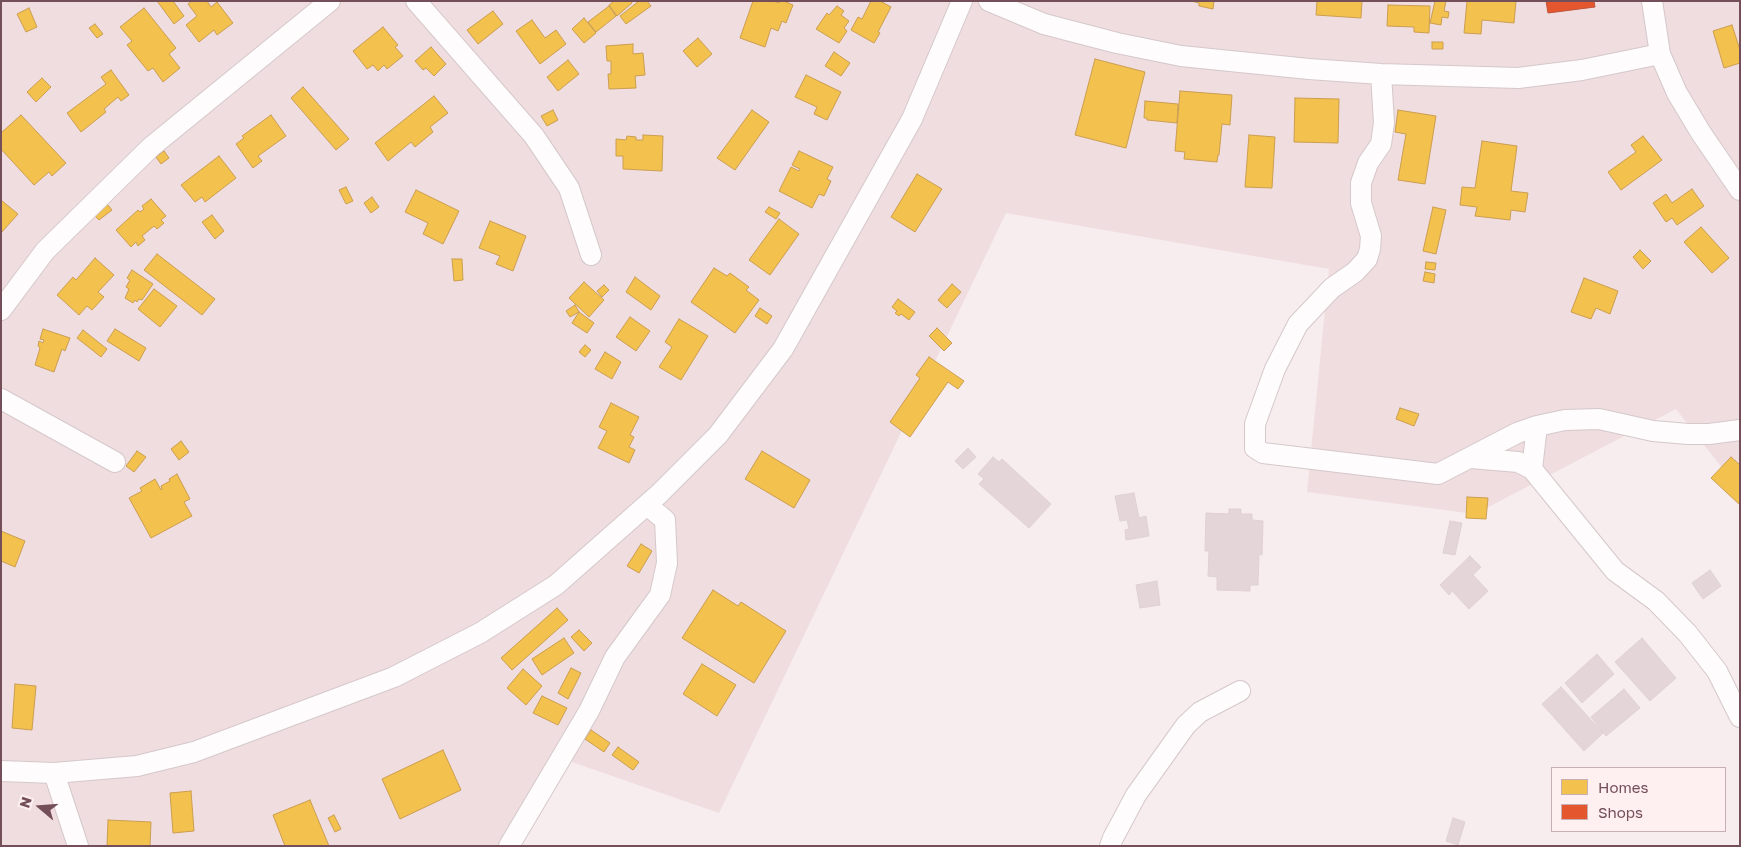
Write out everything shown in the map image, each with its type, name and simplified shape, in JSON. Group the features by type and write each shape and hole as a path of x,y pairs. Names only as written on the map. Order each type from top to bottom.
{"street":[{"path":"1,310 45,251 150,148 330,1"},
{"path":"416,1 534,136 569,188 590,255"},
{"path":"1,771 54,773 137,766 194,752 394,677 480,633 556,584 648,505 718,435 783,349 912,120 962,1"},
{"path":"989,1 1044,24 1117,43 1181,56 1309,69 1381,74 1518,78 1582,70 1660,54"},
{"path":"1652,1 1660,54 1676,93 1701,134 1740,190"},
{"path":"1381,74 1384,123 1381,144 1368,163 1360,183 1361,203 1372,236 1367,259 1355,272 1332,288 1298,324 1274,369 1255,424 1255,448 1263,453 1438,474 1517,433 1537,426 1565,420 1599,419 1653,431 1708,434 1740,430"},
{"path":"1,399 115,462"},
{"path":"1532,469 1537,426"},
{"path":"1470,458 1518,462 1532,469 1615,571 1656,601 1688,634 1717,671 1740,717"},
{"path":"509,846 589,712 615,657 660,595 667,564 665,520 648,505"},
{"path":"1110,846 1112,838 1136,796 1186,725 1200,712 1225,700 1240,690"},
{"path":"54,773 78,846"}],"shaded area":[{"path":"1,1 1740,1 1740,491 1676,409 1475,514 1307,492 1329,269 1006,213 719,813 569,761 520,846 1,846"}],"building: Homes":[{"path":"157,1 173,1 184,16 174,24"},
{"path":"192,1 207,1 211,7 217,2 233,23 217,35 214,30 199,42 186,25 197,16 188,4"},
{"path":"614,1 631,1 632,3 617,16 609,5"},
{"path":"639,1 647,1 651,6 626,24 620,16"},
{"path":"753,1 773,1 779,3 784,1 793,5 786,23 782,21 778,31 771,28 765,47 740,38"},
{"path":"871,1 880,1 891,7 874,43 851,30 858,17 862,19"},
{"path":"1191,1 1214,1 1213,9 1199,6 1199,3"},
{"path":"1317,1 1362,1 1361,18 1316,15"},
{"path":"1435,1 1446,1 1444,11 1449,12 1448,18 1442,17 1441,25 1430,23"},
{"path":"1467,1 1516,1 1514,23 1482,20 1481,34 1464,33"},
{"path":"1388,5 1430,6 1429,33 1414,32 1414,27 1387,26"},
{"path":"609,6 616,16 596,32 588,22"},
{"path":"837,6 844,11 841,15 849,21 844,28 847,31 839,43 816,29 827,13 829,15"},
{"path":"29,8 37,27 26,32 17,14"},
{"path":"144,8 176,48 169,54 180,68 163,82 153,68 148,71 127,45 132,41 120,27"},
{"path":"493,11 503,24 478,44 467,30"},
{"path":"584,18 596,33 584,43 572,29"},
{"path":"532,20 545,38 556,30 566,44 540,64 516,31"},
{"path":"95,24 103,34 97,38 89,28"},
{"path":"1732,25 1740,50 1740,63 1724,68 1713,31"},
{"path":"383,27 398,45 395,47 403,56 387,69 384,65 378,71 373,65 367,69 353,51"},
{"path":"698,38 712,54 697,67 683,51"},
{"path":"1432,42 1443,42 1443,49 1432,49"},
{"path":"633,44 633,54 643,53 645,75 635,76 636,88 609,89 608,74 611,74 611,61 607,61 606,46"},
{"path":"431,47 446,64 434,76 426,68 423,70 415,61"},
{"path":"834,52 850,63 841,76 825,66"},
{"path":"1095,59 1145,72 1126,148 1075,135"},
{"path":"568,60 579,74 558,91 547,77"},
{"path":"111,70 129,95 121,101 118,97 104,109 106,112 81,132 67,113 106,84 101,77"},
{"path":"806,75 841,92 827,120 814,114 817,107 795,97"},
{"path":"42,78 51,87 36,102 27,92"},
{"path":"303,87 349,139 336,150 291,98"},
{"path":"1180,91 1232,95 1230,125 1222,124 1217,162 1184,159 1185,152 1175,151"},
{"path":"434,96 448,113 430,127 433,132 415,147 411,142 388,161 375,143"},
{"path":"1295,98 1339,99 1338,143 1294,142"},
{"path":"1145,101 1178,104 1177,123 1147,120 1147,118 1144,118"},
{"path":"553,110 558,120 547,126 541,116"},
{"path":"752,110 769,122 735,170 717,158"},
{"path":"1398,110 1436,116 1425,184 1398,180 1406,134 1395,132"},
{"path":"21,115 66,163 52,176 49,172 34,185 1,149 1,133"},
{"path":"271,115 286,136 258,156 262,161 253,168 236,144 244,138 242,136"},
{"path":"643,135 663,136 662,171 623,169 623,156 616,156 616,139 626,140 627,136 636,137 636,140 643,140"},
{"path":"1249,135 1275,137 1272,188 1245,187"},
{"path":"1643,136 1662,160 1621,190 1608,172 1636,152 1631,145"},
{"path":"1482,141 1517,146 1511,191 1528,193 1525,212 1511,210 1510,220 1475,216 1477,207 1460,205 1462,187 1475,188"},
{"path":"164,151 169,158 161,164 156,157"},
{"path":"799,151 833,167 827,179 831,181 824,196 819,194 812,208 779,191 791,167 799,171 800,169 792,165"},
{"path":"219,156 236,178 205,202 202,197 195,202 181,185"},
{"path":"917,174 942,189 915,232 891,217"},
{"path":"346,187 353,201 346,204 339,190"},
{"path":"1692,189 1704,206 1677,225 1672,218 1666,222 1653,203 1666,194 1672,203"},
{"path":"416,190 459,211 443,244 423,234 428,223 405,212"},
{"path":"372,197 379,207 371,213 364,203"},
{"path":"151,199 166,216 161,220 164,223 157,229 154,226 142,236 145,240 138,246 136,242 131,247 116,230 138,210 140,212 144,209 142,206"},
{"path":"1,200 18,214 1,233"},
{"path":"107,204 112,210 99,220 94,215"},
{"path":"769,207 780,213 776,219 765,212"},
{"path":"1433,207 1446,210 1436,254 1423,251"},
{"path":"212,215 224,231 215,239 202,222"},
{"path":"779,219 799,234 770,275 749,260"},
{"path":"490,221 526,236 513,271 496,264 500,256 479,248"},
{"path":"1701,227 1729,258 1712,273 1684,242"},
{"path":"1640,250 1651,261 1643,269 1633,257"},
{"path":"157,254 215,299 202,315 144,270"},
{"path":"95,258 114,275 98,292 104,297 92,310 87,306 79,315 57,295 73,277 76,280"},
{"path":"452,259 462,259 463,280 454,281"},
{"path":"1426,262 1436,263 1435,270 1425,269"},
{"path":"714,268 727,276 730,273 749,287 746,290 759,300 735,333 691,302"},
{"path":"132,270 153,284 142,300 139,299 137,302 135,300 133,303 125,298 129,289 126,287 130,280 127,278"},
{"path":"1425,272 1435,274 1434,283 1423,281"},
{"path":"635,277 660,296 651,310 626,292"},
{"path":"1584,278 1618,291 1610,314 1596,308 1591,319 1571,312"},
{"path":"584,282 604,300 589,317 569,298"},
{"path":"952,284 961,292 947,308 938,300"},
{"path":"604,285 609,290 602,297 597,291"},
{"path":"154,289 177,306 160,327 138,309"},
{"path":"898,299 915,312 909,320 901,314 899,316 895,313 897,311 892,307"},
{"path":"575,305 579,312 570,317 566,311"},
{"path":"760,308 772,316 767,324 755,316"},
{"path":"579,312 594,323 587,333 572,323"},
{"path":"630,317 650,331 636,351 616,337"},
{"path":"679,319 708,336 681,380 659,367 672,347 665,342"},
{"path":"937,328 952,343 944,351 929,336"},
{"path":"43,329 70,338 65,351 62,349 54,372 35,365 40,348 38,346 39,341 43,343 44,340 40,339"},
{"path":"115,329 146,348 139,361 107,341"},
{"path":"83,330 107,349 101,357 77,338"},
{"path":"585,345 591,350 585,357 579,352"},
{"path":"605,352 621,362 612,379 595,369"},
{"path":"929,357 964,381 958,389 948,382 910,437 890,422 920,378 916,375"},
{"path":"611,403 639,417 630,435 634,437 629,447 635,450 629,463 598,448 607,431 599,427"},
{"path":"1400,408 1419,414 1414,426 1396,419"},
{"path":"181,441 189,452 179,460 171,449"},
{"path":"137,451 146,457 134,472 126,466"},
{"path":"762,451 810,480 794,508 745,479"},
{"path":"1731,457 1740,465 1740,505 1711,478"},
{"path":"177,474 190,499 184,502 192,516 151,538 129,498 142,491 140,488 155,479 161,490 161,486"},
{"path":"1467,497 1488,498 1486,519 1466,518"},
{"path":"1,531 25,541 15,567 1,561"},
{"path":"641,544 652,551 639,573 627,566"},
{"path":"713,590 738,606 741,602 786,631 754,683 682,638"},
{"path":"557,608 568,620 512,670 501,658"},
{"path":"579,630 592,643 584,651 571,637"},
{"path":"564,638 574,653 542,675 532,659"},
{"path":"702,664 736,685 717,716 683,694"},
{"path":"571,668 581,673 568,699 558,693"},
{"path":"523,669 542,686 526,705 507,688"},
{"path":"15,684 36,686 32,730 12,728"},
{"path":"542,696 567,708 558,725 533,713"},
{"path":"591,730 610,743 604,752 585,739"},
{"path":"618,747 639,762 633,770 612,755"},
{"path":"443,750 461,790 400,819 382,779"},
{"path":"191,791 194,831 173,833 170,793"},
{"path":"310,800 329,846 285,846 273,815"},
{"path":"334,815 341,829 335,832 328,818"},
{"path":"108,820 151,822 150,846 107,846"}],"building: Shops":[{"path":"1546,1 1594,1 1595,7 1548,13"}],"building: Other":[{"path":"968,448 976,457 963,469 955,461"},
{"path":"993,457 999,462 1002,459 1051,504 1029,528 979,484 984,479 978,474"},
{"path":"1134,493 1139,518 1146,516 1149,536 1126,540 1125,530 1129,529 1127,520 1120,521 1115,496"},
{"path":"1229,509 1241,509 1241,514 1252,514 1252,520 1263,521 1262,555 1259,554 1258,585 1250,585 1250,591 1217,590 1217,577 1208,576 1209,551 1205,551 1206,513 1229,514"},
{"path":"1450,521 1462,523 1455,555 1443,553"},
{"path":"1470,556 1481,567 1473,575 1488,591 1469,609 1452,591 1449,595 1440,585"},
{"path":"1710,570 1721,586 1703,599 1692,583"},
{"path":"1157,581 1160,605 1140,608 1136,585"},
{"path":"1642,638 1676,678 1650,701 1615,662"},
{"path":"1597,654 1614,674 1582,703 1565,683"},
{"path":"1561,687 1603,733 1584,751 1542,704"},
{"path":"1624,689 1640,708 1606,736 1591,717"},
{"path":"1453,818 1465,822 1458,845 1446,841"}]}
